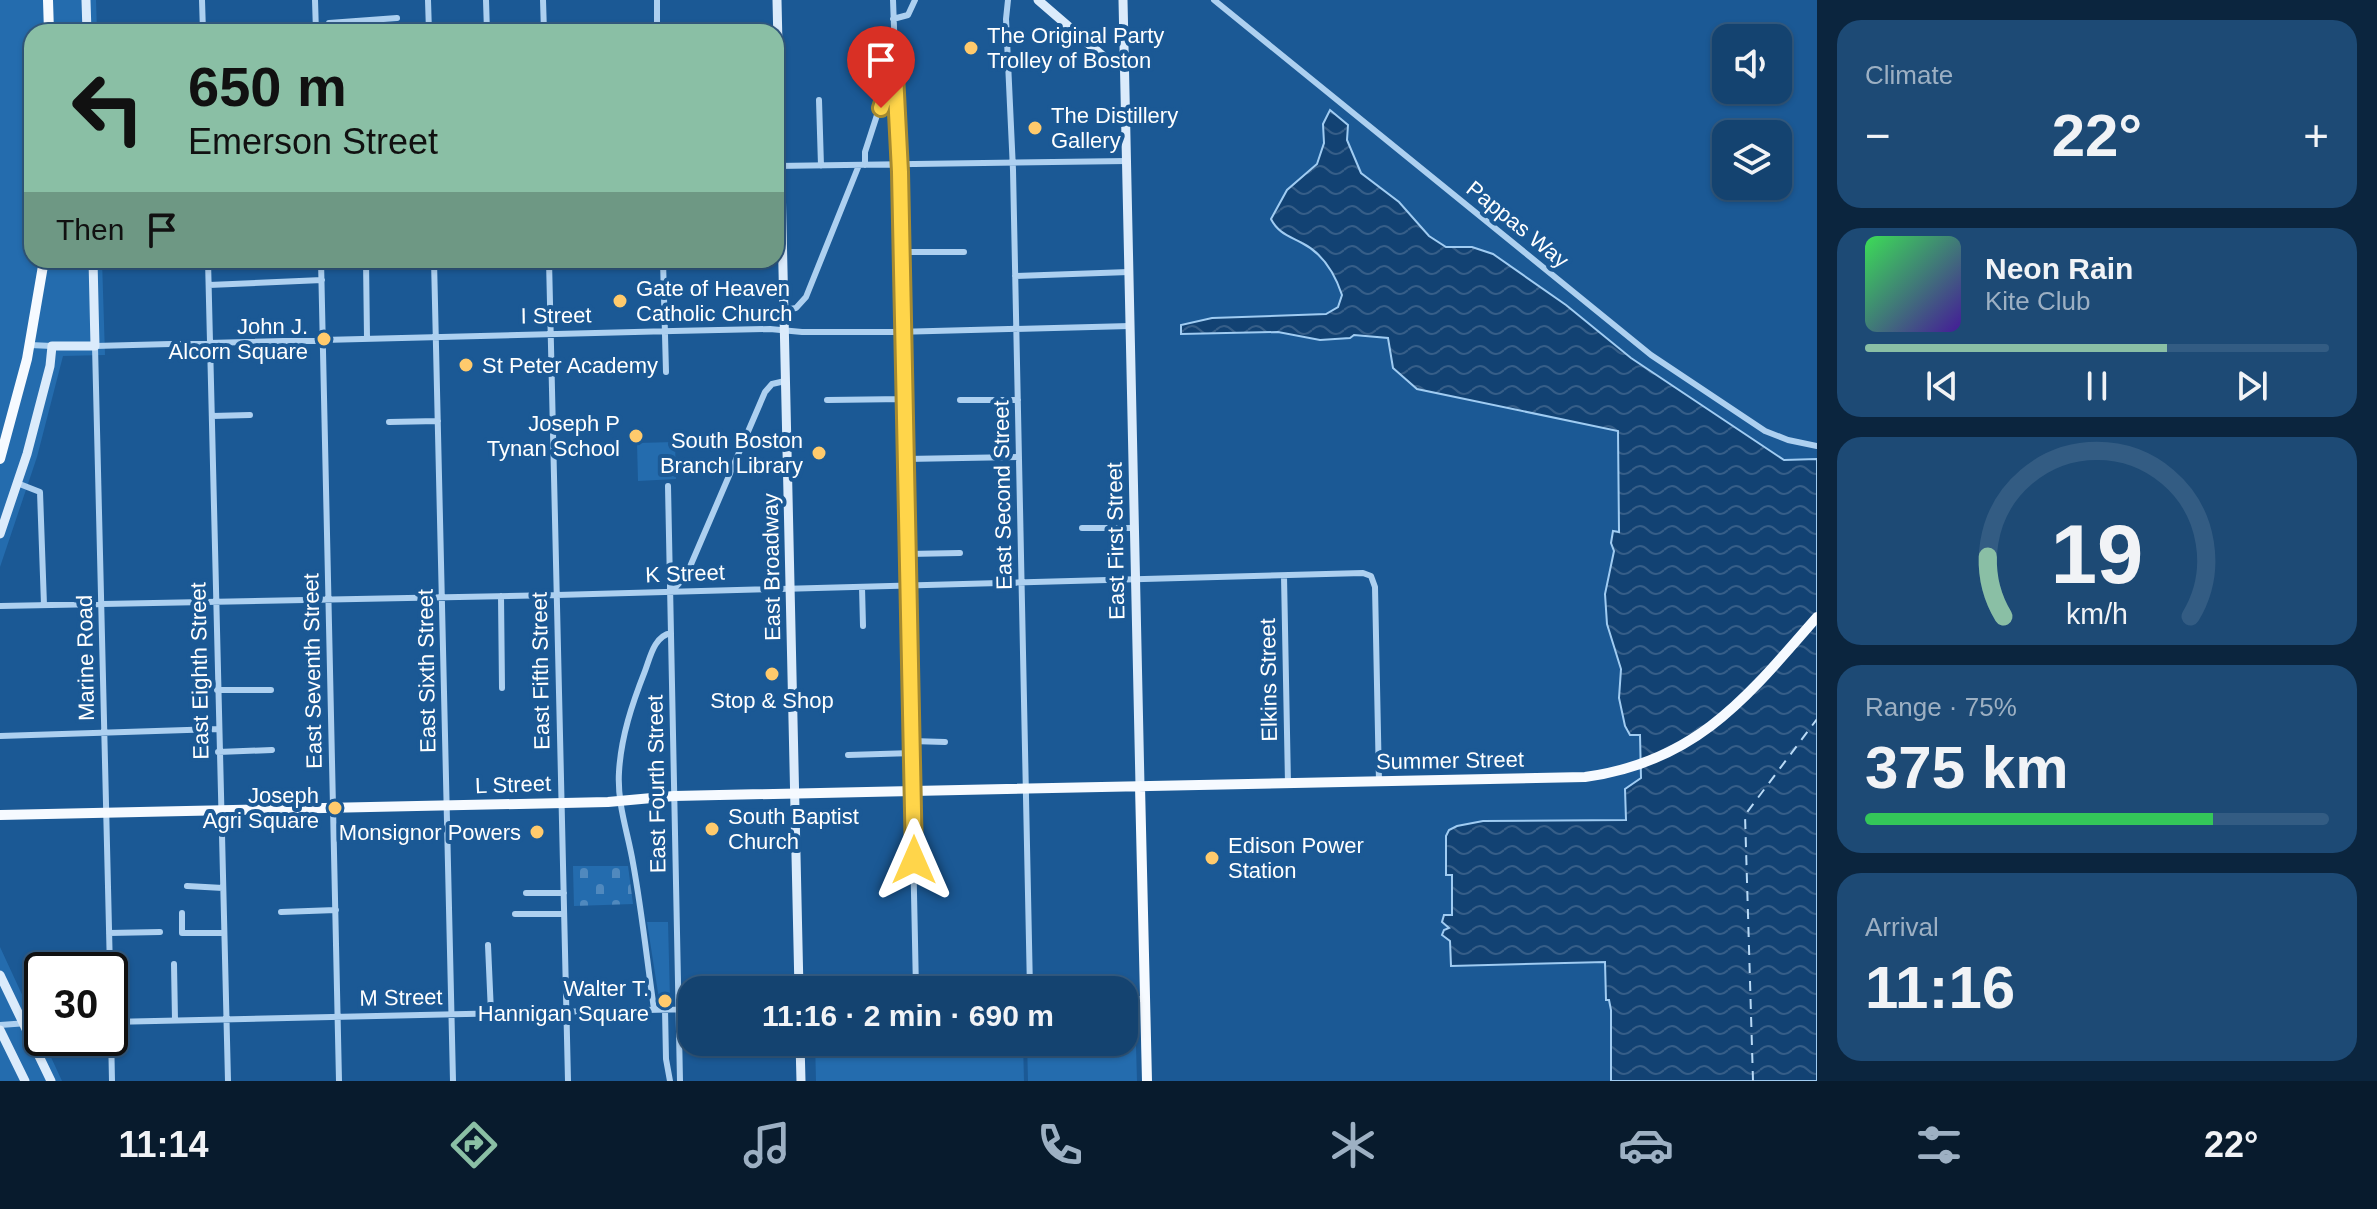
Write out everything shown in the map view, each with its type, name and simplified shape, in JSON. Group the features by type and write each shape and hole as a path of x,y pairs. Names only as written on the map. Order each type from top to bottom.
{"main road":[{"path":"48,0 49,24"},
{"path":"86,0 87,24"},
{"name":"East Broadway","path":"777,0 777,24"},
{"path":"1038,0 1112,64 1125,68"},
{"name":"East First Street","path":"1123,0 1147,1081"},
{"path":"0,459 30,345 43,268"},
{"path":"93,268 95,346"},
{"name":"East Broadway","path":"782,268 799,976"},
{"path":"0,534 45,389 52,346"},
{"name":"I Street","path":"52,346 95,346"},
{"name":"Summer Street","path":"1026,790 1581,777 1636,765 1689,742 1726,715 1751,693 1817,617"},
{"name":"L Street","path":"0,815 561,803 674,796 1026,790"},
{"path":"0,975 51,1081"},
{"path":"0,1027 25,1081"},
{"path":"800,1056 801,1081"}],"street":[{"path":"202,0 203,24"},
{"path":"315,0 316,24"},
{"path":"428,0 429,24"},
{"path":"486,0 487,24"},
{"path":"543,0 544,24"},
{"path":"657,0 657,24"},
{"path":"893,0 905,399 916,976"},
{"path":"893,19 908,15 915,0"},
{"name":"East Second Street","path":"1008,0 1030,976"},
{"name":"Pappas Way","path":"1214,0 1651,355 1765,431 1817,446"},
{"path":"329,23 397,18"},
{"path":"372,20 372,24"},
{"path":"784,310 796,308 806,297 862,165 890,80 894,54"},
{"path":"819,100 821,166"},
{"path":"784,166 1127,161"},
{"path":"901,252 964,252"},
{"name":"East Eighth Street","path":"208,268 228,1081"},
{"name":"East Seventh Street","path":"321,268 339,1081"},
{"path":"366,268 367,338"},
{"name":"East Sixth Street","path":"434,268 453,1081"},
{"name":"East Fifth Street","path":"549,268 568,1081"},
{"path":"663,268 666,372"},
{"path":"1015,276 1129,272"},
{"path":"209,285 322,280"},
{"name":"I Street","path":"95,346 665,331 903,332 1130,326"},
{"name":"I Street","path":"30,345 52,346"},
{"name":"Marine Road","path":"95,346 110,952"},
{"path":"671,592 685,577 765,392 772,384 785,381"},
{"path":"827,400 905,399"},
{"path":"960,400 1018,400"},
{"path":"212,416 250,415"},
{"path":"389,422 438,421"},
{"path":"906,459 1019,457"},
{"path":"17,483 40,492 44,605"},
{"name":"East Fourth Street","path":"668,486 678,976"},
{"path":"1082,528 1134,528"},
{"path":"908,554 960,553"},
{"name":"K Street","path":"0,606 557,595 1363,573 1371,576 1375,587 1379,782"},
{"name":"Elkins Street","path":"1284,576 1288,784"},
{"path":"862,587 863,626"},
{"path":"501,596 502,688"},
{"path":"654,1009 633,861 620,801 620,762 629,717 657,642 663,635 671,633"},
{"path":"217,690 271,690"},
{"path":"0,736 218,729"},
{"path":"912,741 945,742"},
{"path":"218,752 272,750"},
{"path":"848,755 913,753"},
{"path":"187,886 223,888"},
{"path":"526,893 564,893"},
{"path":"281,912 336,910"},
{"path":"182,913 182,933 224,933"},
{"path":"515,914 564,914"},
{"path":"109,933 160,932"},
{"path":"488,945 491,1013"},
{"path":"174,964 175,1020"},
{"path":"1138,999 1145,999"},
{"path":"665,1009 666,1059 670,1081"},
{"name":"M Street","path":"128,1021 678,1009"},
{"path":"0,1027 24,1023"},
{"path":"111,1056 112,1081"},
{"name":"East Fourth Street","path":"680,1056 680,1081"}],"green space":[{"path":"0,0 96,0 97,24 24,24 24,268 102,268 105,355 63,356 37,457 0,567"},
{"path":"675,442 676,479 638,481 637,443"},
{"path":"573,866 628,866 633,904 574,906"},
{"path":"647,922 668,922 670,999 659,999"},
{"path":"0,947 24,999 24,1056 50,1056 62,1081 0,1081"},
{"path":"815,1056 1023,1056 1024,1081 816,1081"},
{"path":"1027,1056 1136,1056 1137,1081 1028,1081"}],"water":[{"path":"1330,110 1348,125 1347,140 1361,173 1399,202 1429,236 1446,247 1472,247 1493,254 1566,305 1631,358 1784,460 1817,459 1817,1081 1611,1081 1611,1010 1609,1000 1606,1000 1605,962 1451,966 1450,941 1442,935 1449,928 1442,922 1444,915 1452,915 1452,875 1446,875 1446,836 1449,830 1483,821 1626,820 1625,789 1641,778 1640,735 1630,735 1625,726 1619,698 1621,669 1607,624 1605,594 1614,551 1611,543 1613,531 1619,532 1618,431 1417,389 1393,368 1388,338 1354,335 1320,340 1278,332 1181,334 1181,325 1212,318 1326,314 1338,307 1342,295 1327,265 1316,252 1280,231 1271,219 1287,190 1317,164 1324,143 1323,124"}],"ferry route":[{"path":"1753,1081 1745,815 1817,719"}],"place":[{"name":"The Original Party Trolley of Boston","path":"971,48"},
{"name":"The Distillery Gallery","path":"1035,128"},
{"name":"Gate of Heaven Catholic Church","path":"620,301"},
{"name":"John J. Alcorn Square","path":"324,339"},
{"name":"St Peter Academy","path":"466,365"},
{"name":"Joseph P Tynan School","path":"636,436"},
{"name":"South Boston Branch Library","path":"819,453"},
{"name":"Stop & Shop","path":"772,674"},
{"name":"Joseph Agri Square","path":"335,808"},
{"name":"South Baptist Church","path":"712,829"},
{"name":"Monsignor Powers","path":"537,832"},
{"name":"Edison Power Station","path":"1212,858"},
{"name":"Walter T. Hannigan Square","path":"665,1001"}],"route":[{"path":"881,108 894,54 900,172 914,860"}]}
